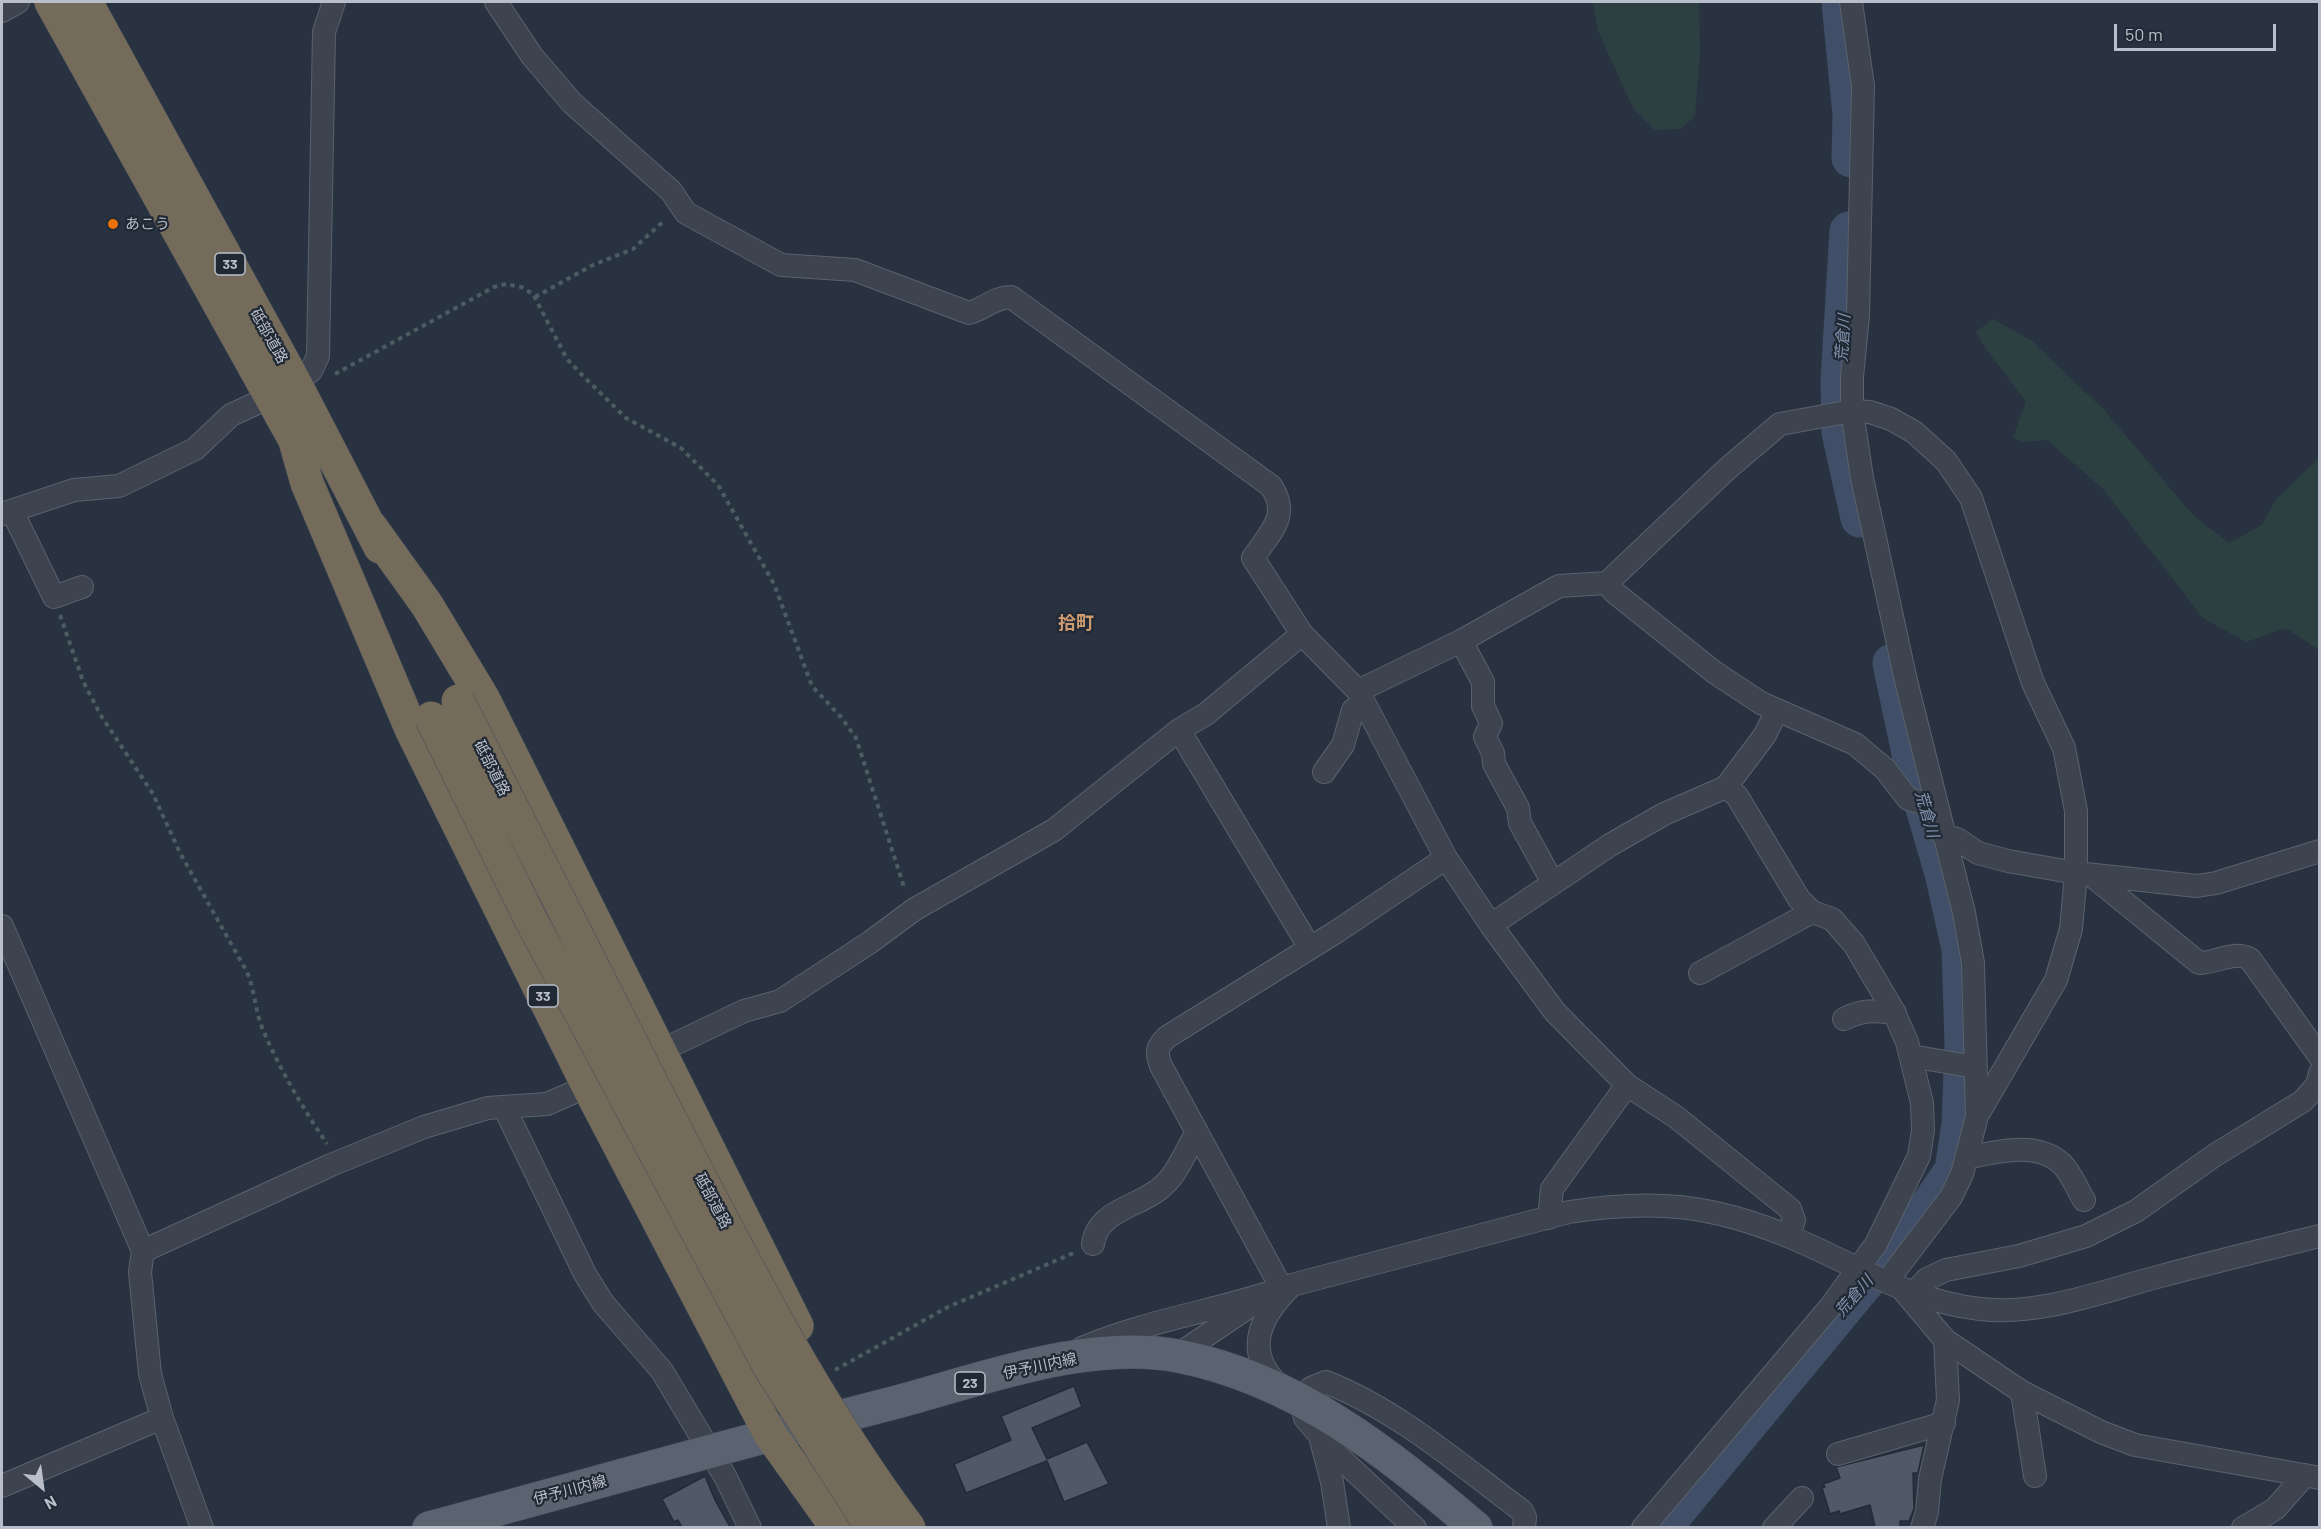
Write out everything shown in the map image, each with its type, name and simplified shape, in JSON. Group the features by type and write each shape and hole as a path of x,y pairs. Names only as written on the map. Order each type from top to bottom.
{"highway":[{"name":"砥部道路","path":"51,2 370,527 531,920 770,1368 872,1527"},
{"name":"砥部道路","path":"86,2 288,391 295,441 445,710 812,1382 870,1476 909,1527"},
{"name":"33","path":"295,441 307,483 412,731 588,1086 770,1434 837,1527"},
{"name":"33","path":"370,527 427,605 460,656 824,1377 926,1527"},
{"path":"588,1086 658,1052"}],"main road":[{"name":"伊予川内線","path":"429,1527 770,1434 1051,1362 1100,1354 1176,1356 1250,1377 1295,1396 1373,1443 1476,1527"}],"street":[{"path":"2,11 18,2"},
{"path":"82,587 54,597 7,512 74,490 119,486 195,449 231,415 288,391 311,371 318,356 324,32 334,2"},
{"path":"496,2 532,56 572,103 671,191 682,209 781,265 855,270 969,313 981,310 1001,297 1011,297 1271,486 1280,500 1282,511 1254,558 1302,634 1361,696 1446,858 1491,925 1555,1012 1627,1085 1676,1117 1790,1209 1794,1220 1789,1236"},
{"path":"1851,2 1863,86 1858,315 1852,377 1852,411 1862,478 1905,681 1964,913 1973,963 1977,1116"},
{"path":"1324,772 1343,745 1353,710 1361,696 1558,586 1607,583 1728,469 1780,424 1852,411 1891,418 1914,432 1955,470 1971,498 2033,683 2064,748 2076,811 2084,874 2056,980 1977,1116 1966,1158 1951,1197 1884,1280 1796,1348 1643,1527"},
{"path":"1607,583 1614,592 1714,672 1761,703 1855,744 1885,769 1908,799 1936,806"},
{"path":"658,1052 744,1011 780,1000 869,943 915,909 1054,830 1179,730 1206,714 1302,634"},
{"path":"1461,641 1483,682 1483,706 1491,723 1485,737 1493,753 1494,764 1518,808 1521,823 1553,883"},
{"path":"1491,925 1610,845 1664,814 1726,787 1765,735 1777,710"},
{"path":"1179,730 1310,948"},
{"path":"1726,787 1737,796 1799,899 1812,912 1832,920 1854,944 1875,975 1894,1013 1911,1056 1922,1103 1923,1130 1919,1156 1876,1244 1884,1280 1945,1341 2022,1392 2101,1432 2135,1444 2312,1476"},
{"path":"1943,835 1958,839 1978,853 2084,874 2197,886 2216,883 2319,851"},
{"path":"1280,1290 1161,1066 1157,1046 1167,1037 1310,948 1446,858"},
{"path":"2084,874 2199,963 2210,963 2234,955 2250,959 2319,1057"},
{"path":"1700,973 1812,912"},
{"path":"2,926 143,1251 140,1272 150,1374 162,1418 202,1527"},
{"path":"1844,1019 1868,1010 1894,1013"},
{"path":"1911,1056 1975,1066"},
{"path":"1884,1280 1928,1279 1946,1270 2008,1258 2086,1236 2136,1211 2215,1155 2287,1112 2318,1082"},
{"path":"1549,1218 1552,1189 1627,1085"},
{"path":"143,1251 339,1162 424,1127 488,1108 547,1104 588,1086"},
{"path":"504,1107 585,1274 603,1303 646,1348 662,1371 726,1478 750,1527"},
{"path":"1093,1244 1095,1232 1118,1210 1142,1201 1167,1183 1197,1132"},
{"path":"1966,1158 2001,1150 2019,1149 2042,1153 2061,1163 2084,1200"},
{"path":"1051,1362 1121,1332 1549,1218 1609,1206 1676,1204 1707,1210 1789,1236 1884,1280 1942,1303 2008,1311 2083,1297 2319,1236"},
{"path":"1176,1356 1280,1290"},
{"path":"1280,1290 1267,1312 1259,1338 1260,1357 1268,1374 1295,1396 1305,1418 1334,1452 1414,1527"},
{"path":"1922,1527 1927,1512 1930,1479 1948,1400 1945,1341"},
{"path":"1295,1396 1326,1382 1353,1393 1404,1423 1522,1510 1524,1527"},
{"path":"2022,1392 2035,1476"},
{"path":"2,1486 162,1418"},
{"path":"1838,1454 1944,1423"},
{"path":"1320,1436 1332,1482 1339,1527"},
{"path":"2243,1527 2275,1509 2312,1476"},
{"path":"1774,1527 1798,1512"}],"path":[{"path":"535,297 593,265 633,249 665,220 682,209"},
{"path":"288,391 494,287 506,284 521,287 535,297 567,359 582,375 626,417 681,448 718,485 777,591 812,686 842,717 856,738 904,888 915,909"},
{"path":"54,597 83,681 100,714 153,794 180,853 247,972 255,990 263,1030 299,1101 339,1162"},
{"path":"824,1377 847,1361 948,1307 1093,1244"}],"green space":[{"path":"1593,2 1699,2 1700,55 1695,116 1681,129 1655,130 1633,108 1598,31"},
{"path":"1993,319 2032,341 2104,410 2193,515 2229,543 2262,525 2276,499 2319,458 2319,650 2286,628 2246,642 2203,618 2102,488 2047,440 2023,442 2013,437 2026,402 1976,332"}],"building":[{"path":"1074,1386 1082,1407 1032,1428 1047,1459 1087,1442 1109,1484 1064,1502 1047,1461 966,1493 954,1464 1011,1440 1001,1416"},
{"path":"1924,1445 1918,1473 1913,1473 1914,1509 1909,1521 1900,1521 1900,1527 1875,1527 1870,1505 1840,1514 1839,1511 1830,1514 1822,1488 1825,1487 1823,1484 1840,1478 1836,1467"},
{"path":"705,1476 730,1527 682,1527 678,1520 674,1522 662,1499"}],"waterway":[{"name":"荒倉川","path":"1841,2 1852,115 1851,158"},
{"name":"荒倉川","path":"1849,231 1840,381 1841,432 1860,518"},
{"name":"荒倉川","path":"1662,1528 1860,1288 1917,1225 1954,1170 1961,1124 1964,1044 1961,949 1944,873 1916,777 1892,663"}],"place":[{"name":"あこう","path":"113,224"}],"district":[{"name":"拾町","path":"1076,623"}]}
